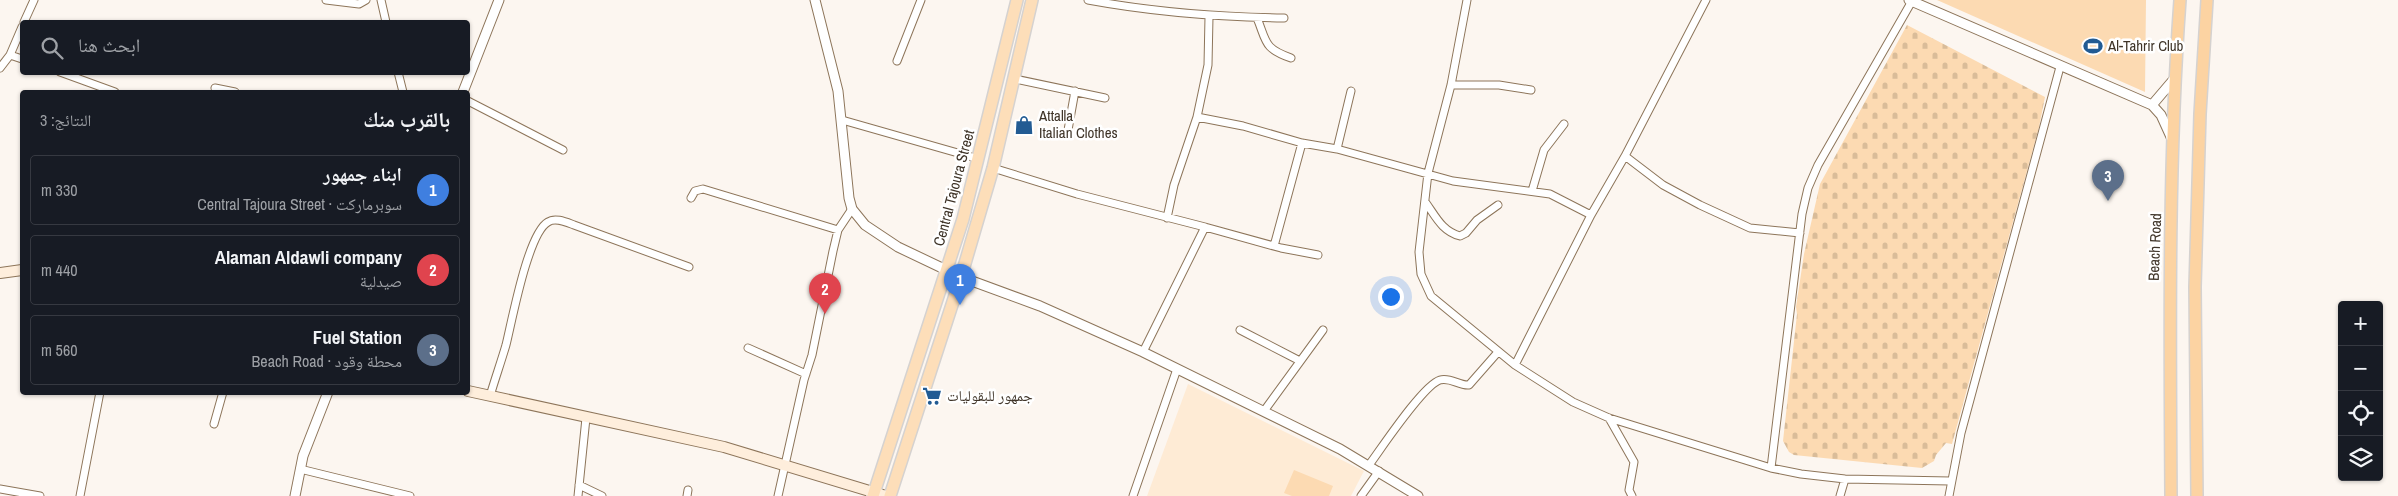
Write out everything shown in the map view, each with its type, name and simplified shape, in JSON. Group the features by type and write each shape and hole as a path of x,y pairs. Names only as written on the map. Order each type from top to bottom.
{"highway":[{"name":"Beach Road","path":"2171,496 2169,297 2175,78 2180,0"},
{"path":"2197,496 2195,287 2200,114 2206,0"}],"main road":[{"name":"Central Tajoura Street","path":"874,494 947,271 979,160 1017,0"},
{"path":"890,496 961,277 993,168 1032,0"},
{"path":"0,273 20,270"},
{"path":"470,391 724,447 874,494 886,496"}],"street":[{"path":"25,20 34,0"},
{"path":"326,0 359,4 366,0"},
{"path":"381,0 386,20"},
{"path":"470,74 499,0"},
{"path":"815,0 838,91 846,181 852,209 865,225 886,240 947,271 1040,306 1143,352 1264,411 1369,465 1418,496"},
{"path":"897,61 921,0"},
{"path":"1088,0 1142,10 1209,17 1284,18"},
{"path":"1466,0 1451,85 1428,173 1419,252 1424,284 1431,296 1515,365 1573,402 1609,418 1771,468 1845,479 1950,481"},
{"path":"1515,365 1591,215 1625,156 1706,0"},
{"path":"1771,468 1800,233 1808,188 1818,165 1911,1 2152,105 2169,128 2173,142"},
{"path":"1167,218 1174,186 1197,117 1208,65 1209,17"},
{"path":"1257,18 1264,42 1276,52 1291,58"},
{"path":"0,68 10,55 20,32"},
{"path":"10,55 20,58"},
{"path":"1949,496 1950,481 1961,433 2060,66"},
{"path":"68,75 110,90"},
{"path":"399,75 402,90"},
{"path":"464,90 470,75"},
{"path":"2152,105 2175,78"},
{"path":"1015,79 1105,98"},
{"path":"1451,85 1500,84 1531,90"},
{"path":"215,88 225,90"},
{"path":"1068,130 1075,91"},
{"path":"1337,150 1351,91"},
{"path":"470,102 564,150"},
{"path":"1197,117 1242,126 1453,181 1550,194 1591,215"},
{"path":"842,120 979,160"},
{"path":"1532,191 1538,163 1544,150 1564,124"},
{"path":"1274,246 1302,143"},
{"path":"1625,156 1663,185 1700,205 1750,228 1800,233"},
{"path":"993,168 1167,218 1188,221 1274,246 1318,255"},
{"path":"691,198 695,191 703,188 838,230"},
{"path":"1426,203 1442,227 1448,232 1460,236 1466,233 1477,220 1498,205"},
{"path":"778,496 812,355 838,230 852,209"},
{"path":"490,396 528,260 540,229 546,223 552,220 574,225 689,267"},
{"path":"1143,352 1205,227"},
{"path":"1240,330 1300,361"},
{"path":"1264,411 1323,330"},
{"path":"748,348 806,374"},
{"path":"1369,465 1421,396 1433,384 1447,379 1469,385 1498,352"},
{"path":"1133,496 1177,369"},
{"path":"80,496 99,395"},
{"path":"214,424 222,395"},
{"path":"295,496 300,469 310,435 327,395"},
{"path":"578,496 586,418"},
{"path":"1609,418 1634,462 1629,490 1632,496"},
{"path":"300,469 410,496"},
{"path":"1361,496 1378,472"},
{"path":"1840,496 1845,479"},
{"path":"579,485 602,496"},
{"path":"0,489 40,496"}],"shaded area":[{"path":"1188,384 1364,471 1351,496 1147,496"}],"green space":[{"name":"Al-Tahrir Club","path":"1937,0 2146,0 2145,92"},
{"path":"1907,25 2045,97 2039,127 1952,444 1946,443 1936,455 1934,461 1922,468 1794,455 1789,452 1783,441 1797,314 1796,307 1804,254 1820,184"},
{"path":"1294,470 1333,486 1329,496 1292,496 1284,493"}],"place":[{"name":"Al-Tahrir Club","path":"2093,46"},
{"name":"Attalla Italian Clothes","path":"1024,125"},
{"name":"Fuel Station","path":"2108,201"},
{"name":"ابناء جمهور","path":"960,305"},
{"name":"Alaman Aldawli company","path":"825,314"},
{"name":"جمهور للبقوليات","path":"932,396"}]}
